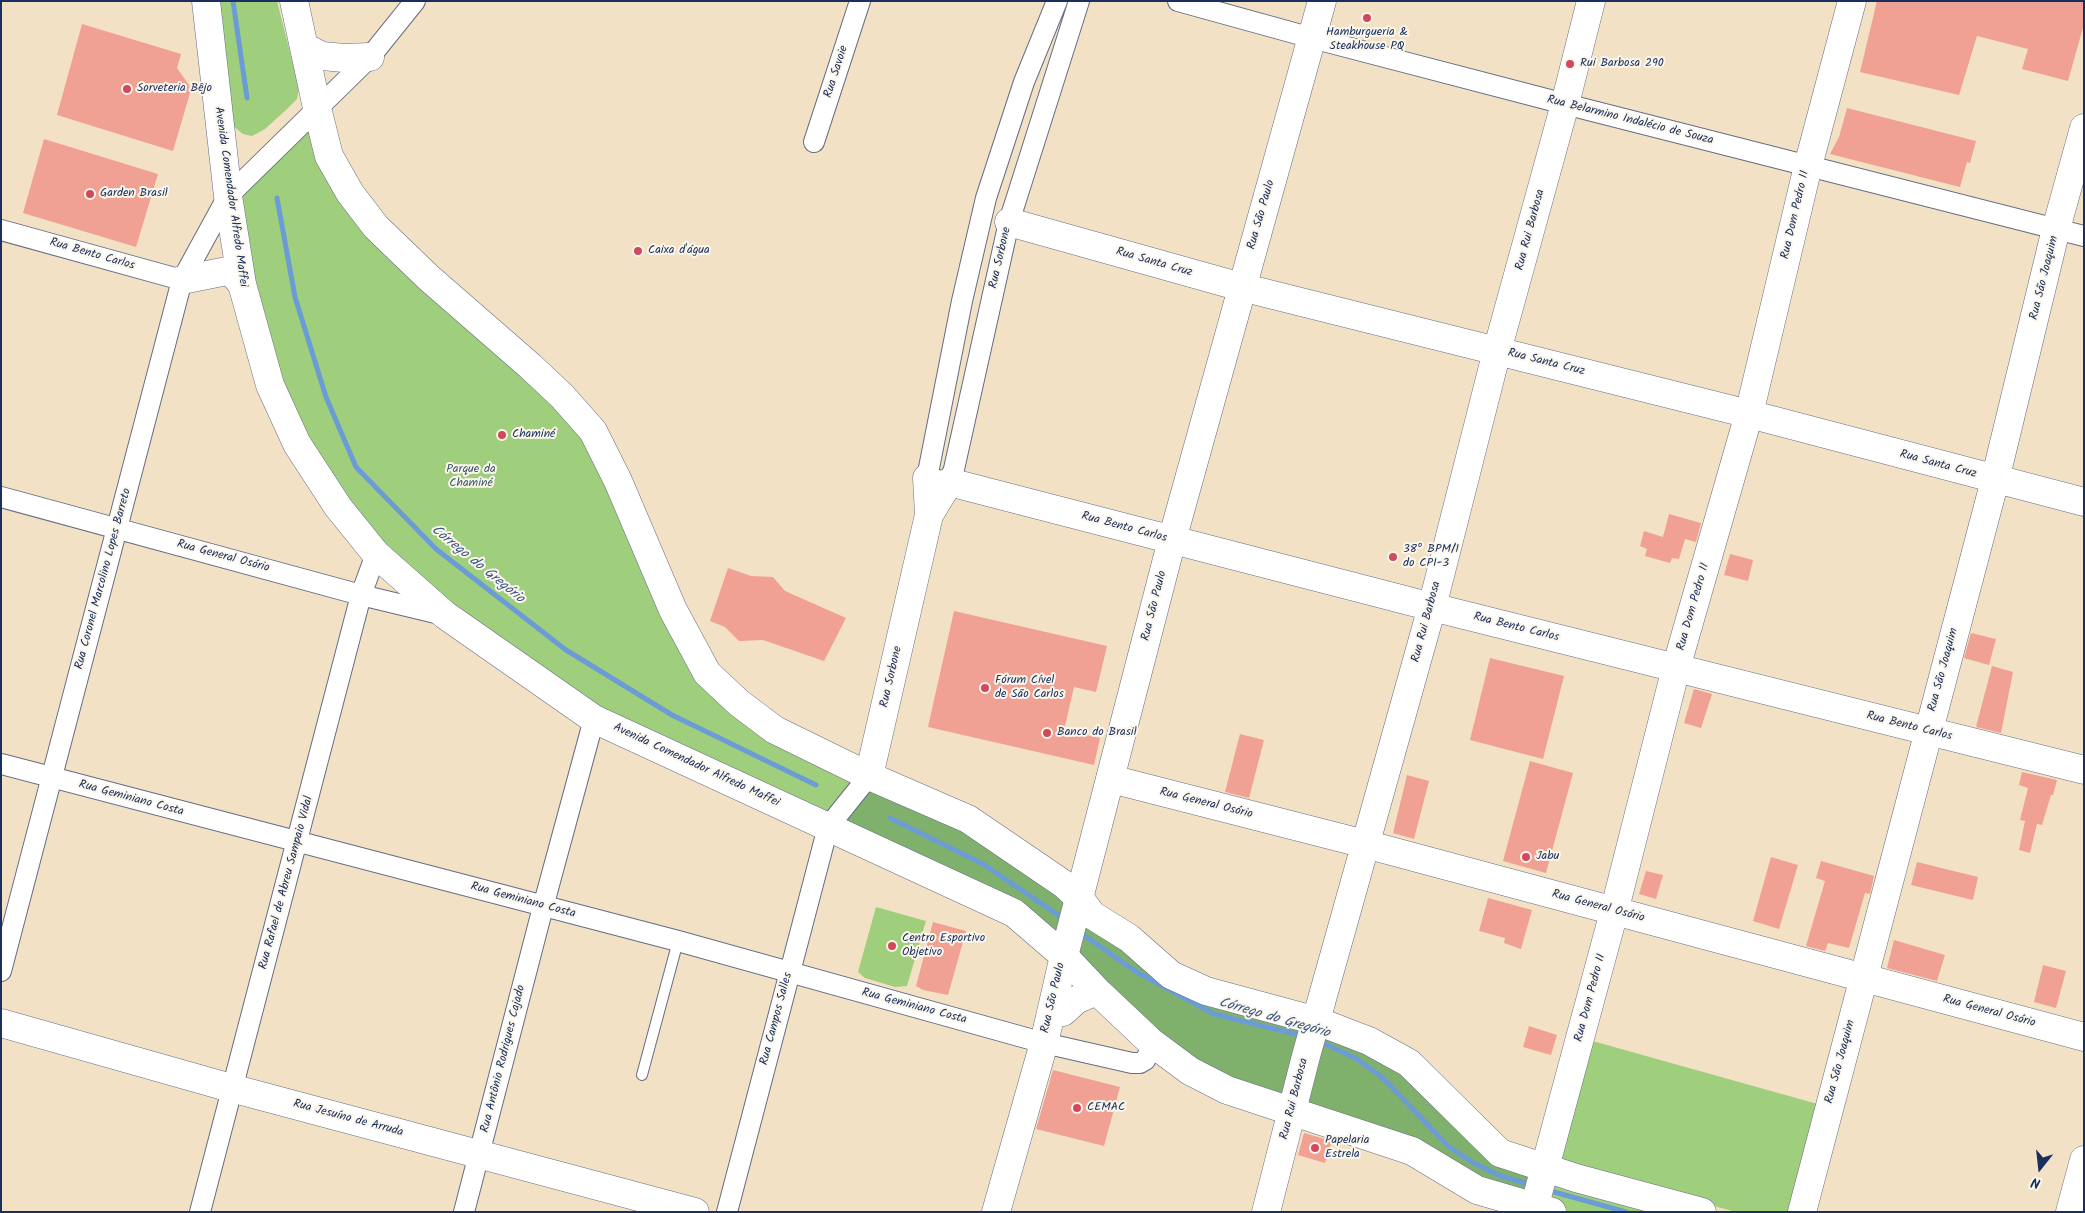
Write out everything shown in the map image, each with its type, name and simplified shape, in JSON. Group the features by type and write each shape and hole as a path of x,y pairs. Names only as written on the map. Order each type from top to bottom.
{"main road":[{"name":"Avenida Comendador Alfredo Maffei","path":"206,1 228,196 242,284 270,385 297,444 338,507 376,554 445,616 594,719 1014,913 1066,949 1099,993 1151,1042 1190,1071 1227,1090 1412,1151 1477,1190 1541,1195"},
{"path":"294,1 317,108 330,156 350,193 376,227 429,278 562,396 593,431 618,481 673,610 707,673 739,703 775,730 869,776 968,819 1065,885 1092,914 1129,938 1171,975 1206,991 1369,1041 1409,1063 1541,1195 1576,1178 1702,1212"},
{"name":"Rua São Paulo","path":"996,1212 1044,1043 1066,949 1172,540 1322,1"},
{"name":"Rua Rui Barbosa","path":"1266,1212 1306,1056 1432,607 1591,1"},
{"name":"Rua Dom Pedro II","path":"1541,1195 1676,668 1749,414 1808,166 1852,1"},
{"path":"304,47 322,56 344,58 370,57"},
{"name":"Rua São Joaquim","path":"1802,1212 1927,732 1995,480 2056,229 2084,128"},
{"name":"Rua Santa Cruz","path":"1009,222 1241,287 1749,414 2084,502"},
{"path":"182,280 227,271 233,274 242,284"},
{"name":"Rua Sorbone","path":"869,776 938,480"},
{"name":"Rua Bento Carlos","path":"938,480 1432,607 2084,770"},
{"name":"Rua General Osório","path":"1111,779 1365,844 2084,1037"},
{"path":"1051,1014 1063,1012 1076,1000 1092,992 1099,993"},
{"name":"Rua Jesuíno de Arruda","path":"1,1023 231,1088 695,1212"},
{"path":"2070,1212 2084,1160"}],"street":[{"name":"Rua Coronel Marcolino Lopes Barreto","path":"1,971 182,280 228,196 370,57 414,1"},
{"name":"Rua Savoie","path":"814,142 860,1"},
{"name":"Rua Sorbone","path":"938,480 962,301 986,198 1024,82 1057,1"},
{"name":"Rua Sorbone","path":"938,480 954,470 1009,222 1079,1"},
{"name":"Rua Belarmino Indalécio de Souza","path":"1178,1 1565,104 2084,236"},
{"path":"1024,82 1052,90"},
{"name":"Rua Bento Carlos","path":"1,230 182,280"},
{"name":"Rua General Osório","path":"1,497 445,616"},
{"name":"Rua Rafael de Abreu Sampaio Vidal","path":"200,1212 361,595 376,554"},
{"name":"Rua Antônio Rodrigues Cajado","path":"464,1212 594,719"},
{"name":"Rua Geminiano Costa","path":"1,764 678,941 1044,1043 1132,1063 1140,1063 1146,1060 1151,1050 1151,1042"},
{"name":"Rua Sorbone","path":"828,826 869,776"},
{"name":"Rua Campos Salles","path":"727,1212 828,826"}],"lane":[{"path":"642,1075 678,941"}],"green space":[{"path":"215,1 277,1 299,88 297,99 265,129 252,136 243,134 227,121"},
{"name":"Parque da Chaminé","path":"317,108 350,193 562,396 707,673 869,776 828,827 594,719 445,615 297,444 228,196"},
{"path":"869,776 968,819 1171,975 1369,1041 1500,1153 1545,1167 1535,1207 1227,1090 1064,956 828,827"},
{"name":"Centro Esportivo Objetivo","path":"876,907 926,921 907,986 895,987 865,978 858,972"},
{"path":"1589,1040 1821,1105 1791,1212 1736,1212 1564,1165 1559,1160"},
{"path":"1542,1176 1702,1212 1552,1212"}],"building":[{"path":"1877,1 2084,1 2084,24 2068,81 2022,69 2028,49 1977,36 1959,95 1860,72"},
{"name":"Sorveteria Bêjo","path":"82,24 181,54 177,68 189,85 190,93 173,151 57,115"},
{"path":"1847,108 1976,141 1970,163 1967,162 1960,187 1830,154 1839,137"},
{"name":"Garden Brasil","path":"44,139 158,174 136,247 23,213"},
{"path":"1669,514 1701,523 1696,542 1685,539 1679,559 1672,558 1670,563 1645,556 1647,549 1640,546 1644,531 1663,537"},
{"path":"1730,554 1753,560 1748,581 1724,575"},
{"path":"728,568 751,576 773,577 785,591 846,618 824,661 763,640 739,641 725,627 710,621"},
{"name":"Fórum Cível de São Carlos","path":"954,611 1107,646 1096,692 1074,687 1064,730 1100,738 1094,765 928,727"},
{"path":"1971,633 1996,639 1989,665 1964,658"},
{"path":"1490,658 1564,676 1543,759 1470,740"},
{"path":"1992,666 2013,672 2001,733 1976,727"},
{"path":"1694,689 1712,694 1701,728 1684,723"},
{"path":"1240,734 1264,740 1249,798 1225,792"},
{"path":"1530,761 1573,773 1546,873 1503,861"},
{"path":"2022,772 2057,780 2042,825 2037,824 2030,853 2019,850 2025,821 2020,820 2028,788 2019,785"},
{"path":"1407,775 1429,781 1414,839 1393,833"},
{"path":"1771,857 1798,865 1779,929 1753,921"},
{"path":"1821,861 1874,876 1870,894 1865,893 1849,948 1828,943 1825,951 1806,946 1825,881 1816,878"},
{"path":"1917,862 1978,877 1973,900 1911,885"},
{"path":"1646,871 1663,875 1656,899 1639,894"},
{"path":"1488,898 1532,910 1521,949 1504,943 1505,938 1479,931"},
{"path":"933,922 966,931 948,995 923,990 916,986"},
{"path":"1894,940 1945,955 1937,981 1887,968"},
{"path":"2043,965 2066,971 2056,1008 2034,1002"},
{"path":"1529,1026 1557,1035 1551,1055 1523,1047"},
{"name":"CEMAC","path":"1053,1070 1120,1087 1104,1146 1036,1129"},
{"name":"Papelaria Estrela","path":"1304,1133 1332,1141 1325,1163 1298,1155"}],"waterway":[{"name":"Córrego do Gregório","path":"233,1 247,98"},
{"name":"Córrego do Gregório","path":"277,198 295,297 326,397 356,467 436,549 566,650 672,715 816,785"},
{"name":"Córrego do Gregório","path":"890,818 983,864 1064,919"},
{"name":"Córrego do Gregório","path":"1078,931 1135,971 1214,1014 1303,1036"},
{"name":"Córrego do Gregório","path":"1319,1041 1357,1059 1383,1078 1448,1146 1472,1162 1498,1175 1531,1185"},
{"name":"Córrego do Gregório","path":"1547,1190 1626,1212"}],"place":[{"name":"Hamburgueria & Steakhouse PQ","path":"1367,18"},
{"name":"Rui Barbosa 290","path":"1570,64"},
{"name":"Sorveteria Bêjo","path":"127,89"},
{"name":"Garden Brasil","path":"90,194"},
{"name":"Caixa d'água","path":"638,251"},
{"name":"Chaminé","path":"502,435"},
{"name":"38º BPM/I do CPI-3","path":"1393,557"},
{"name":"Fórum Cível de São Carlos","path":"985,688"},
{"name":"Banco do Brasil","path":"1047,733"},
{"name":"Jabu","path":"1526,857"},
{"name":"Centro Esportivo Objetivo","path":"892,946"},
{"name":"CEMAC","path":"1077,1108"},
{"name":"Papelaria Estrela","path":"1315,1148"}]}
